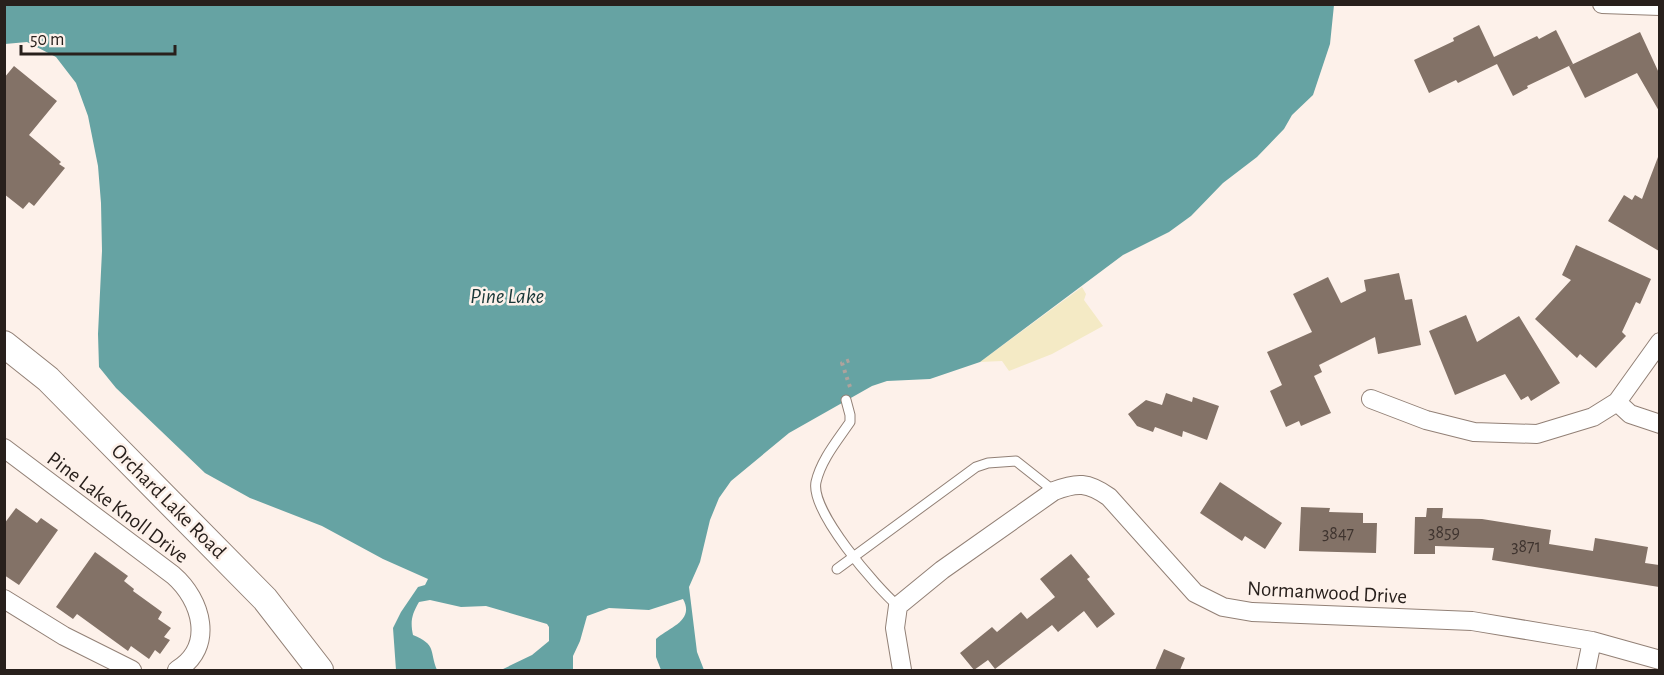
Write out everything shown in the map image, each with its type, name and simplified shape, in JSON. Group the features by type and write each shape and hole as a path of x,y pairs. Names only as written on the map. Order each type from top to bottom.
{"main road":[{"name":"Orchard Lake Road","path":"5,346 48,379 265,599 321,670"}],"street":[{"path":"1602,4 1659,6"},
{"path":"1371,399 1426,420 1474,432 1537,434 1593,417 1617,402 1659,342"},
{"path":"1617,402 1630,414 1659,424"},
{"name":"Pine Lake Knoll Drive","path":"4,448 173,575 186,589 197,605 201,629 194,653 185,665 177,670"},
{"name":"Normanwood Drive","path":"898,606 942,570 1054,491 1072,484 1094,487 1109,497 1195,593 1223,607 1252,612 1472,621 1592,641 1659,660"},
{"path":"4,599 64,636 132,670"},
{"path":"898,606 895,628 902,670"},
{"path":"1586,670 1592,641"}],"lane":[{"path":"849,397 850,422 823,464 816,484 817,499 830,524 854,556 886,596 898,606"},
{"path":"837,569 976,467 988,463 1016,460 1054,491"}],"path":[{"path":"849,397 842,363 850,360"}],"sand":[{"path":"1082,287 1086,294 1084,300 1103,326 1052,354 1009,371 1002,361 980,362"}],"water":[{"name":"Pine Lake","path":"5,4 1334,5 1330,44 1313,95 1292,115 1284,129 1257,157 1223,183 1191,216 1169,232 1123,255 980,362 930,379 887,381 872,386 789,433 731,481 719,498 710,520 700,562 689,587 697,652 704,670 661,670 656,657 656,639 679,623 686,613 683,599 649,610 609,608 587,616 573,656 573,670 501,670 532,655 549,641 547,624 486,606 461,607 430,600 419,602 412,618 413,635 429,645 437,670 396,670 393,628 418,587 425,585 428,579 383,559 322,526 250,498 205,473 116,388 99,367 101,203 98,166 88,116 76,83 56,57 27,42 5,44"}],"building":[{"path":"1479,25 1494,57 1537,36 1539,39 1556,30 1573,64 1527,86 1528,88 1513,96 1497,64 1458,83 1456,80 1429,93 1414,60 1454,41 1453,38"},
{"path":"1640,32 1659,73 1659,111 1637,73 1585,98 1569,66"},
{"path":"14,66 57,101 29,135 65,168 34,206 29,202 23,209 4,194 4,78"},
{"path":"1658,157 1659,251 1608,221 1624,195 1632,200 1635,195 1642,199"},
{"path":"1576,245 1651,279 1640,304 1636,302 1622,332 1626,336 1596,368 1580,354 1577,358 1535,319 1571,280 1562,275"},
{"path":"1399,273 1405,300 1412,299 1421,345 1378,354 1375,337 1319,365 1322,372 1314,376 1331,413 1301,426 1299,421 1286,427 1270,391 1282,385 1267,352 1312,332 1293,294 1328,277 1341,303 1366,291 1364,280"},
{"path":"1466,315 1477,342 1519,316 1560,383 1531,401 1528,396 1521,400 1505,374 1455,395 1429,331"},
{"path":"1166,393 1192,402 1193,397 1219,406 1207,440 1183,431 1182,437 1155,427 1153,432 1137,426 1128,414 1146,400 1162,405"},
{"path":"1220,482 1282,523 1265,549 1245,536 1242,541 1200,513"},
{"path":"1301,507 1330,508 1329,512 1363,513 1363,523 1377,523 1376,553 1299,551"},
{"path":"16,508 37,523 41,518 58,530 19,585 4,575 4,524"},
{"path":"1427,508 1443,508 1442,518 1482,519 1551,530 1549,544 1593,551 1595,538 1648,547 1645,563 1659,565 1659,587 1492,560 1494,548 1435,546 1435,554 1414,554 1415,517 1426,517"},
{"path":"95,552 128,576 124,581 134,589 133,591 162,612 158,619 171,628 164,637 170,640 160,654 155,650 149,659 131,646 128,651 77,614 73,619 56,607"},
{"path":"1071,554 1090,577 1087,579 1115,614 1097,628 1084,611 1058,632 1052,625 995,669 988,660 974,670 960,653 992,627 997,632 1021,612 1027,619 1055,597 1040,579"},
{"path":"1164,649 1185,658 1180,670 1155,670"}]}
